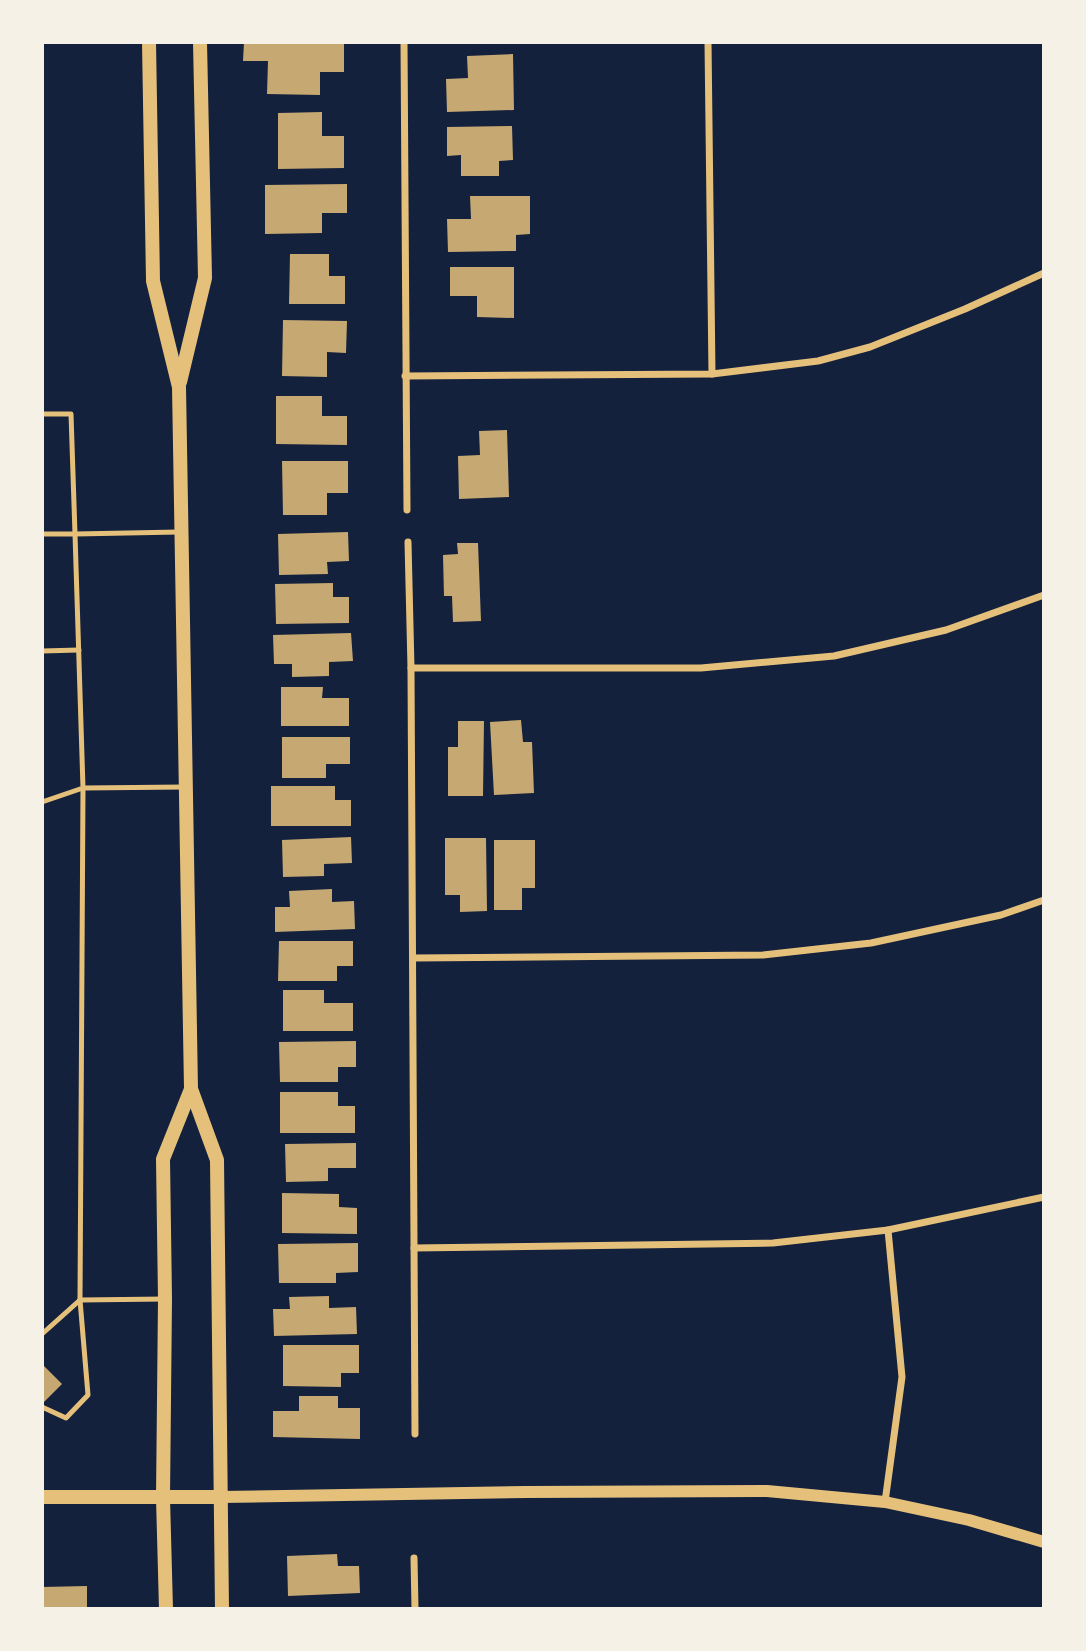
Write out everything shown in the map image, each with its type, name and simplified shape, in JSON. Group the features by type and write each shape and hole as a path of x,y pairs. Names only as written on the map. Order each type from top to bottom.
{"main road":[{"path":"149,42 153,281 179,387 191,1089 217,1160 222,1609"},
{"path":"179,387 205,278 200,42"},
{"path":"166,1609 163,1498 163,1159 191,1089"},
{"path":"42,1497 220,1497"}],"street":[{"path":"404,42 407,510"},
{"path":"708,42 712,374"},
{"path":"405,376 712,374 818,361 870,347 965,309 1044,272"},
{"path":"408,542 415,1434"},
{"path":"411,668 701,668 834,656 946,630 1044,595"},
{"path":"412,958 763,956 871,943 1002,915 1044,900"},
{"path":"414,1248 773,1242 888,1230 1044,1197"},
{"path":"886,1502 902,1377 888,1230"},
{"path":"220,1497 767,1491 886,1502 969,1520 1044,1542"},
{"path":"414,1558 415,1609"}],"lane":[{"path":"42,414 71,414 83,788 80,1300 88,1395 66,1418 42,1407"},
{"path":"42,534 181,532"},
{"path":"42,651 79,650"},
{"path":"42,802 83,788 186,788"},
{"path":"42,1334 80,1300 165,1299"}],"building":[{"path":"244,42 344,42 344,72 320,72 320,95 267,94 268,61 243,61"},
{"path":"513,54 514,110 447,112 446,79 468,78 467,56"},
{"path":"322,112 322,136 344,136 344,168 278,169 278,113"},
{"path":"512,126 513,160 499,161 499,176 461,176 461,155 447,156 447,127"},
{"path":"347,184 347,213 322,213 322,233 265,234 265,185"},
{"path":"470,196 530,196 530,234 516,235 516,251 448,252 447,219 471,219"},
{"path":"290,254 329,254 329,276 345,276 345,304 289,304"},
{"path":"450,267 514,267 514,318 477,317 477,296 450,296"},
{"path":"283,320 347,321 346,353 327,352 327,377 282,376"},
{"path":"276,396 322,396 322,416 347,416 347,445 276,444"},
{"path":"507,430 509,497 459,499 458,456 480,455 479,431"},
{"path":"282,461 348,461 348,493 327,493 327,515 283,515"},
{"path":"348,532 349,561 327,562 328,574 279,575 278,534"},
{"path":"457,543 478,543 481,621 453,622 452,596 444,596 443,555 458,554"},
{"path":"333,583 333,597 349,597 349,623 276,624 275,584"},
{"path":"351,633 353,661 329,662 329,676 292,677 292,664 274,664 273,635"},
{"path":"281,687 323,687 322,698 349,698 349,726 281,726"},
{"path":"521,720 523,742 532,742 534,793 494,795 490,722"},
{"path":"458,721 484,721 483,796 448,796 448,747 458,747"},
{"path":"282,737 350,737 350,764 326,764 326,778 282,778"},
{"path":"271,786 335,786 335,800 351,800 351,826 271,826"},
{"path":"351,837 352,863 324,864 324,876 283,877 282,840"},
{"path":"445,838 486,838 487,911 460,912 460,895 445,895"},
{"path":"494,840 535,840 535,888 522,888 522,910 494,910"},
{"path":"332,889 332,902 354,901 355,929 275,932 275,907 290,907 289,891"},
{"path":"279,941 353,941 353,966 337,966 337,981 278,981"},
{"path":"283,990 324,990 324,1003 353,1003 353,1031 283,1031"},
{"path":"356,1041 356,1067 338,1067 338,1082 280,1082 279,1042"},
{"path":"280,1092 338,1092 338,1106 355,1106 355,1133 280,1133"},
{"path":"356,1143 356,1168 328,1168 328,1181 286,1182 285,1144"},
{"path":"282,1193 339,1194 339,1207 357,1208 357,1234 282,1233"},
{"path":"358,1243 358,1272 336,1273 336,1283 279,1283 278,1244"},
{"path":"329,1296 329,1308 356,1307 357,1334 274,1336 273,1309 290,1309 289,1297"},
{"path":"283,1345 359,1345 359,1373 341,1373 341,1387 283,1386"},
{"path":"42,1364 62,1384 42,1404"},
{"path":"299,1396 338,1396 338,1408 360,1408 360,1439 273,1437 273,1411 299,1411"},
{"path":"337,1554 338,1566 359,1566 360,1593 288,1596 287,1556"},
{"path":"87,1586 87,1609 42,1609 42,1587"}]}
